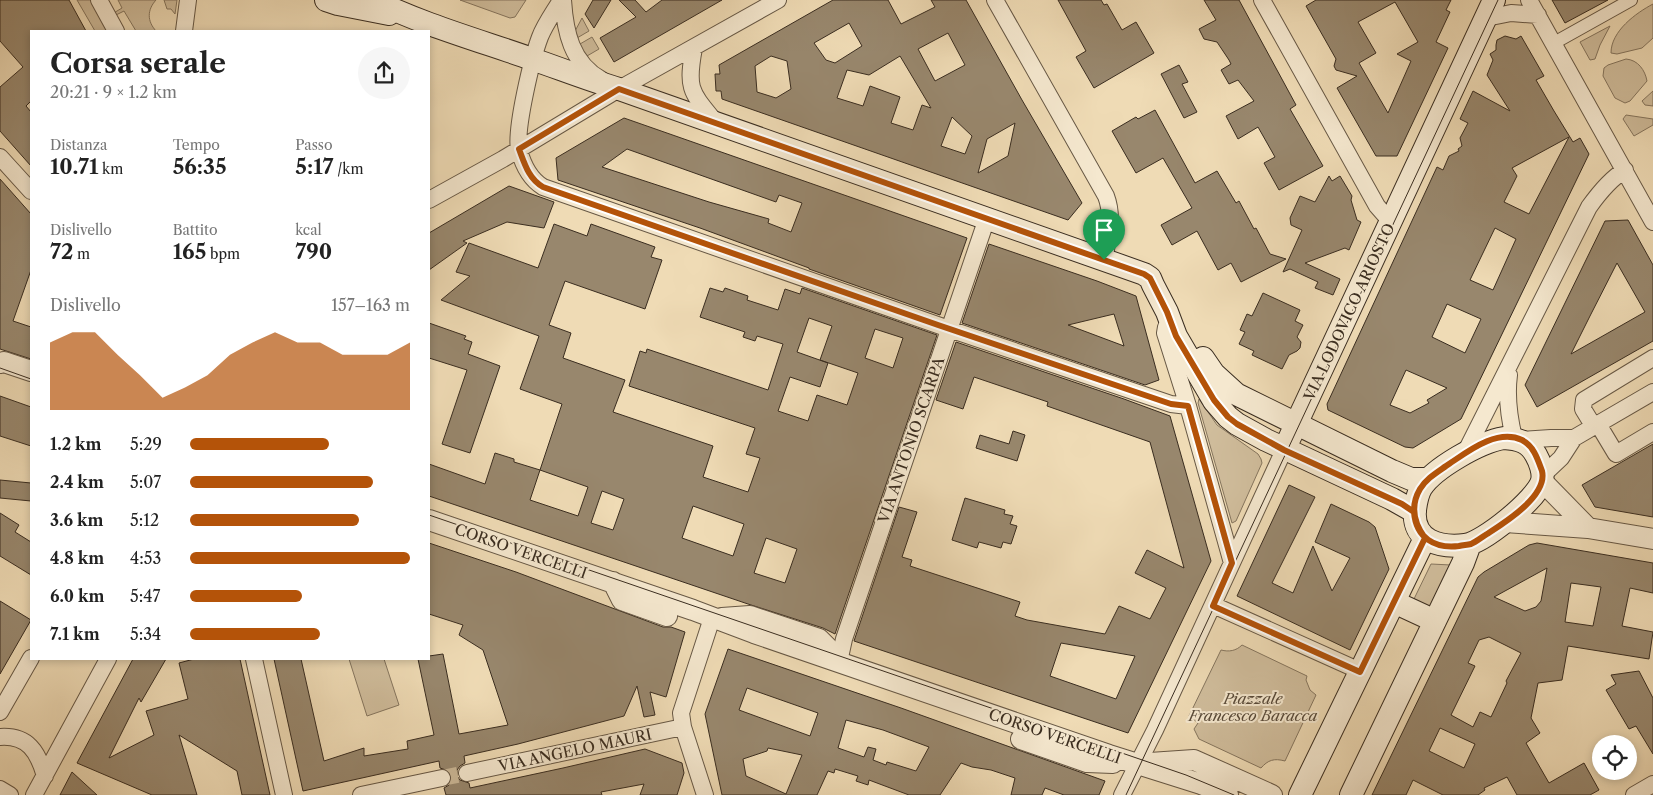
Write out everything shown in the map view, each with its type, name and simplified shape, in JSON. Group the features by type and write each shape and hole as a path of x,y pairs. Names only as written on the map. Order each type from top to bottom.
{"main road":[{"path":"326,0 410,18"},
{"path":"372,0 410,18 533,59 1144,274 1150,278 1167,312 1176,336 1220,409 1237,424 1284,450 1392,499 1414,512"},
{"name":"VIA LODOVICO ARIOSTO","path":"1284,450 1490,9"},
{"path":"1167,312 1186,334 1214,374 1224,385 1247,401 1392,471 1411,479 1428,479"},
{"path":"1518,439 1533,450 1538,459 1542,478 1531,500 1505,522 1470,544 1453,547 1440,545 1425,538 1415,522 1414,512 1416,498 1428,479 1465,453 1492,440 1518,439"},
{"path":"1308,789 1360,672 1425,538"},
{"path":"1351,795 1463,563 1470,544"},
{"path":"1394,602 1435,622"}],"street":[{"path":"99,0 115,30"},
{"path":"562,0 540,35 533,59 518,138 519,149 526,168 536,183 949,329 1171,404 1188,406"},
{"path":"562,0 570,43 578,58 598,78 619,89"},
{"path":"430,199 619,89 778,0"},
{"path":"995,0 1106,196 1111,215 1104,260"},
{"path":"1262,0 1377,206 1391,222"},
{"path":"1529,0 1653,222"},
{"path":"1554,43 1631,0"},
{"path":"184,30 187,7"},
{"path":"1490,9 1511,14 1538,15"},
{"path":"694,48 690,81 692,92 717,124"},
{"path":"0,157 30,190"},
{"path":"1465,453 1510,368 1589,207 1605,187 1625,170"},
{"name":"VIA ANTONIO SCARPA","path":"839,662 844,639 987,218"},
{"path":"1167,312 1165,333 1188,406 1232,563"},
{"path":"1653,358 1584,400 1584,409 1616,454 1653,432"},
{"path":"0,363 4,362 30,371"},
{"path":"1510,368 1507,389 1509,416 1518,439 1574,438"},
{"path":"0,371 30,382"},
{"path":"1588,528 1542,478 1561,458 1574,438 1653,392"},
{"name":"VIA LODOVICO ARIOSTO","path":"1213,606 1284,450"},
{"name":"CORSO VERCELLI","path":"430,520 1137,764"},
{"path":"1505,522 1588,528 1653,539"},
{"path":"1122,795 1213,606 1360,672"},
{"path":"704,794 683,726 681,713 712,618"},
{"path":"0,712 30,660"},
{"path":"39,788 107,660"},
{"path":"254,660 284,795"},
{"name":"VIA ANGELO MAURI","path":"467,773 683,726"},
{"path":"0,737 23,741 32,748 40,760 39,788"},
{"path":"1137,764 1194,760 1272,795"},
{"path":"1137,764 1201,784 1228,795"},
{"path":"361,795 442,778"},
{"path":"1634,795 1653,784"},
{"path":"0,788 10,795"}],"green space":[{"path":"77,0 91,0 108,30 94,30"},
{"path":"118,0 156,0 149,16 155,30 135,30 124,11 114,16 112,14 122,8"},
{"path":"164,0 177,0 175,14 171,9 167,9"},
{"path":"460,0 526,0 515,17 510,18"},
{"path":"1653,4 1653,38 1642,48 1617,54 1611,53 1615,37 1620,30 1639,12"},
{"path":"582,18 589,31 577,38 574,33"},
{"path":"1610,26 1595,59 1590,60 1580,42"},
{"path":"592,37 599,49 587,56 580,44"},
{"path":"1626,59 1634,61 1640,66 1645,73 1647,81 1630,101 1625,103 1615,98 1603,76 1604,68 1608,65"},
{"path":"1653,91 1653,106 1645,105 1642,101"},
{"path":"1626,115 1653,119 1653,125 1634,136 1623,119"},
{"path":"1199,399 1217,425 1258,454 1261,459 1262,463 1236,521 1232,523 1198,403"},
{"path":"1431,564 1451,565 1430,608 1413,601"},
{"name":"Piazzale Francesco Baracca","path":"1242,645 1307,676 1306,680 1310,690 1316,695 1285,761 1272,760 1261,768 1199,739 1194,729 1198,723 1189,716 1221,650 1237,649"},
{"path":"349,660 384,660 399,705 367,716"}],"building":[{"path":"0,0 69,0 85,30 30,30 30,102 26,106 30,111 30,165 0,131 0,87 23,67 0,41"},
{"path":"593,0 611,0 594,28 585,14"},
{"path":"619,0 635,0 646,12 662,0 722,0 614,62 600,38 636,17"},
{"path":"833,0 888,0 901,24 935,7 931,0 966,0 1082,203 1068,220 722,99 721,91 716,91 715,74 720,74 719,65","holes":["849,23 862,46 835,63 826,60 814,43","948,33 965,65 935,81 918,49","771,56 787,61 791,89 776,98 757,92 755,66","900,56 931,108 922,105 913,130 891,123 900,97 870,86 863,106 837,98 847,70 869,75","952,117 972,136 965,154 941,146","1015,123 1008,156 978,173 987,139"]},
{"path":"1058,0 1101,0 1104,5 1107,4 1122,30 1136,22 1154,53 1094,88 1076,57 1086,51"},
{"path":"1204,0 1239,0 1296,105 1290,109 1323,166 1279,190 1264,163 1275,157 1258,127 1238,139 1226,116 1254,101 1238,80 1229,84 1221,70 1231,64 1229,60 1217,42 1204,39 1199,29 1216,20"},
{"path":"1316,0 1451,0 1446,10 1450,12 1436,42 1448,48 1397,156 1376,156 1337,88 1357,76 1336,70 1334,66 1336,59 1306,6","holes":["1395,2 1418,42 1397,54 1411,61 1388,113 1359,63 1376,53 1358,22"]},
{"path":"1552,0 1608,0 1565,23"},
{"path":"1505,36 1516,39 1521,36 1544,76 1536,80 1573,142 1580,138 1589,154 1461,419 1413,448 1405,447 1328,410 1327,404 1437,167 1443,170 1449,156 1459,151 1458,149 1462,146 1460,138 1468,123 1460,119 1473,91 1510,111 1487,75 1493,60 1490,54 1496,50 1497,40","holes":["1569,137 1529,214 1504,202 1517,176 1512,168","1495,228 1516,239 1493,290 1470,280","1447,304 1481,319 1465,353 1432,337","1406,370 1447,388 1427,400 1429,403 1410,413 1390,405"]},
{"path":"1179,65 1188,82 1182,84 1197,112 1184,118 1161,74"},
{"path":"1155,110 1195,183 1217,171 1236,203 1239,201 1270,254 1286,259 1241,282 1231,263 1218,270 1197,231 1172,245 1161,225 1192,208 1163,158 1136,173 1112,131 1136,117 1138,119"},
{"path":"624,118 967,238 940,315 700,228 558,180 556,158","holes":["627,149 776,202 779,195 802,203 791,232 768,223 769,219 709,202 602,167"]},
{"path":"1329,176 1332,181 1340,176 1352,196 1351,200 1357,220 1361,222 1349,250 1345,248 1305,263 1340,279 1333,295 1315,288 1318,282 1290,269 1283,272 1302,230 1291,225 1290,218 1300,196 1315,202"},
{"path":"0,179 30,213 30,273 13,321 30,327 30,359 0,349"},
{"path":"509,186 554,202 544,228 507,222 463,241 467,243 430,269 430,232"},
{"path":"1628,220 1653,265 1653,341 1537,407 1525,385 1605,221","holes":["1617,263 1645,312 1571,354"]},
{"path":"554,224 587,236 591,224 655,247 651,257 662,260 645,309 565,281 549,325 571,333 563,358 625,380 613,412 713,446 703,477 748,492 760,458 746,454 755,428 629,386 640,351 646,353 647,349 768,390 783,344 757,336 755,341 743,337 745,332 700,317 710,288 723,292 725,288 748,296 747,300 778,310 785,289 800,294 802,288 937,335 835,634 823,628 430,496 430,464 485,484 495,453 514,459 514,462 540,470 562,404 520,389 539,336 441,300 470,276 456,272 469,243 538,268","holes":["809,318 832,326 820,360 858,373 847,405 817,395 808,421 778,411 790,377 820,387 828,363 797,352","875,329 903,338 893,368 865,358","540,470 588,487 578,516 530,500","602,491 624,499 613,530 591,523","693,506 744,524 733,556 682,538","766,538 797,549 785,583 754,573"]},
{"path":"989,244 1136,296 1159,380 1145,385 962,323","holes":["1114,314 1124,346 1068,325"]},
{"path":"1263,293 1300,310 1295,321 1303,325 1297,337 1301,342 1300,348 1289,355 1282,369 1252,355 1254,351 1239,344 1245,332 1240,330 1247,314 1252,316"},
{"path":"430,323 466,336 464,339 472,342 468,354 500,366 470,453 442,444 467,370 430,358"},
{"path":"956,342 1170,416 1211,561 1128,733 854,641 899,507 917,512 902,557 912,560 910,566 1020,602 1015,616 1027,620 1105,634 1119,606 1150,619 1166,588 1135,573 1147,550 1184,568 1150,442 1047,406 1048,402 974,377 963,409 936,400","holes":["1061,643 1135,656 1116,699 1050,676"]},
{"path":"0,396 30,407 30,446 0,436"},
{"path":"1013,431 1025,435 1017,461 976,448 980,435 1009,444"},
{"path":"1653,444 1653,517 1595,507 1582,485"},
{"path":"0,480 30,483 30,501 0,498"},
{"path":"1289,485 1315,497 1272,583 1293,593 1313,546 1332,591 1350,558 1315,542 1331,504 1369,522 1375,527 1389,569 1350,650 1237,596"},
{"path":"965,498 1005,510 1004,514 1013,516 1010,524 1017,526 1011,544 1003,542 1001,548 979,542 977,548 952,540"},
{"path":"0,513 19,525 15,532 30,541 30,574 0,556"},
{"path":"430,543 516,572 663,627 671,627 685,632 666,697 650,692 655,715 644,717 637,686 624,716 464,756 465,763 457,770 457,776 460,780 469,783 470,788 645,749 682,763 684,773 677,795 640,795 644,784 601,792 602,795 446,795 444,788 449,785 452,776 449,771 440,768 439,761 303,791 274,660 301,660 324,761 364,748 364,756 408,749 407,741 434,735 418,660 430,660 430,656 443,654 459,734 508,725 483,650 459,635 463,625 430,614"},
{"path":"1537,543 1653,563 1653,593 1630,588 1622,626 1653,632 1649,659 1568,646 1562,680 1538,683 1531,718 1540,733 1526,743 1549,783 1584,763 1599,790 1590,795 1517,795 1507,777 1484,788 1485,790 1478,795 1443,795 1413,780 1406,795 1372,795 1478,577 1529,545","holes":["1547,568 1541,601 1536,607 1525,611 1494,597","1571,583 1601,587 1593,626 1565,622","1489,637 1521,653 1506,681 1507,683 1491,717 1480,712 1473,727 1451,715 1475,666 1468,663 1479,640","1440,728 1475,744 1464,768 1429,751"]},
{"path":"0,601 30,619 30,622 0,674"},
{"path":"728,649 1105,781 1099,795 1064,795 1045,788 1042,795 1011,795 1015,778 961,763 940,795 909,795 869,780 868,785 856,781 858,776 835,769 834,773 828,771 817,795 722,795 705,714","holes":["747,688 818,713 810,736 739,710","846,720 883,730 929,747 916,771 887,762 886,765 873,760 876,749 868,747 864,757 838,748","768,748 802,755 786,794 746,776 743,759 767,751"]},
{"path":"132,660 165,660 141,702 139,698 109,758 154,735 146,711 188,699 179,663 190,660 240,660 270,795 242,795 237,771 179,735 197,795 152,795 77,763"},
{"path":"1639,671 1653,698 1653,754 1636,726 1629,729 1606,690 1616,684 1611,675"},
{"path":"72,772 97,795 60,795"}],"tunnel":[{"path":"442,778 467,773"}],"tram line":[{"path":"1126,795 1498,0"},
{"path":"0,368 30,379"},
{"path":"430,515 1186,775 1234,795"}],"route":[{"path":"1104,260 619,89 519,149 530,176 543,187 949,329 1171,404 1188,406 1232,563 1213,606 1360,672 1425,538 1415,522 1414,512 1416,498 1428,479 1465,453 1480,445 1492,440 1514,438 1522,440 1527,444 1538,459 1543,475 1536,493 1505,522 1470,544 1453,547 1440,545 1425,538 1419,530 1415,522 1414,512 1402,504 1284,450 1228,417 1214,400 1176,336 1167,312 1150,278 1144,274 1104,260"}]}
